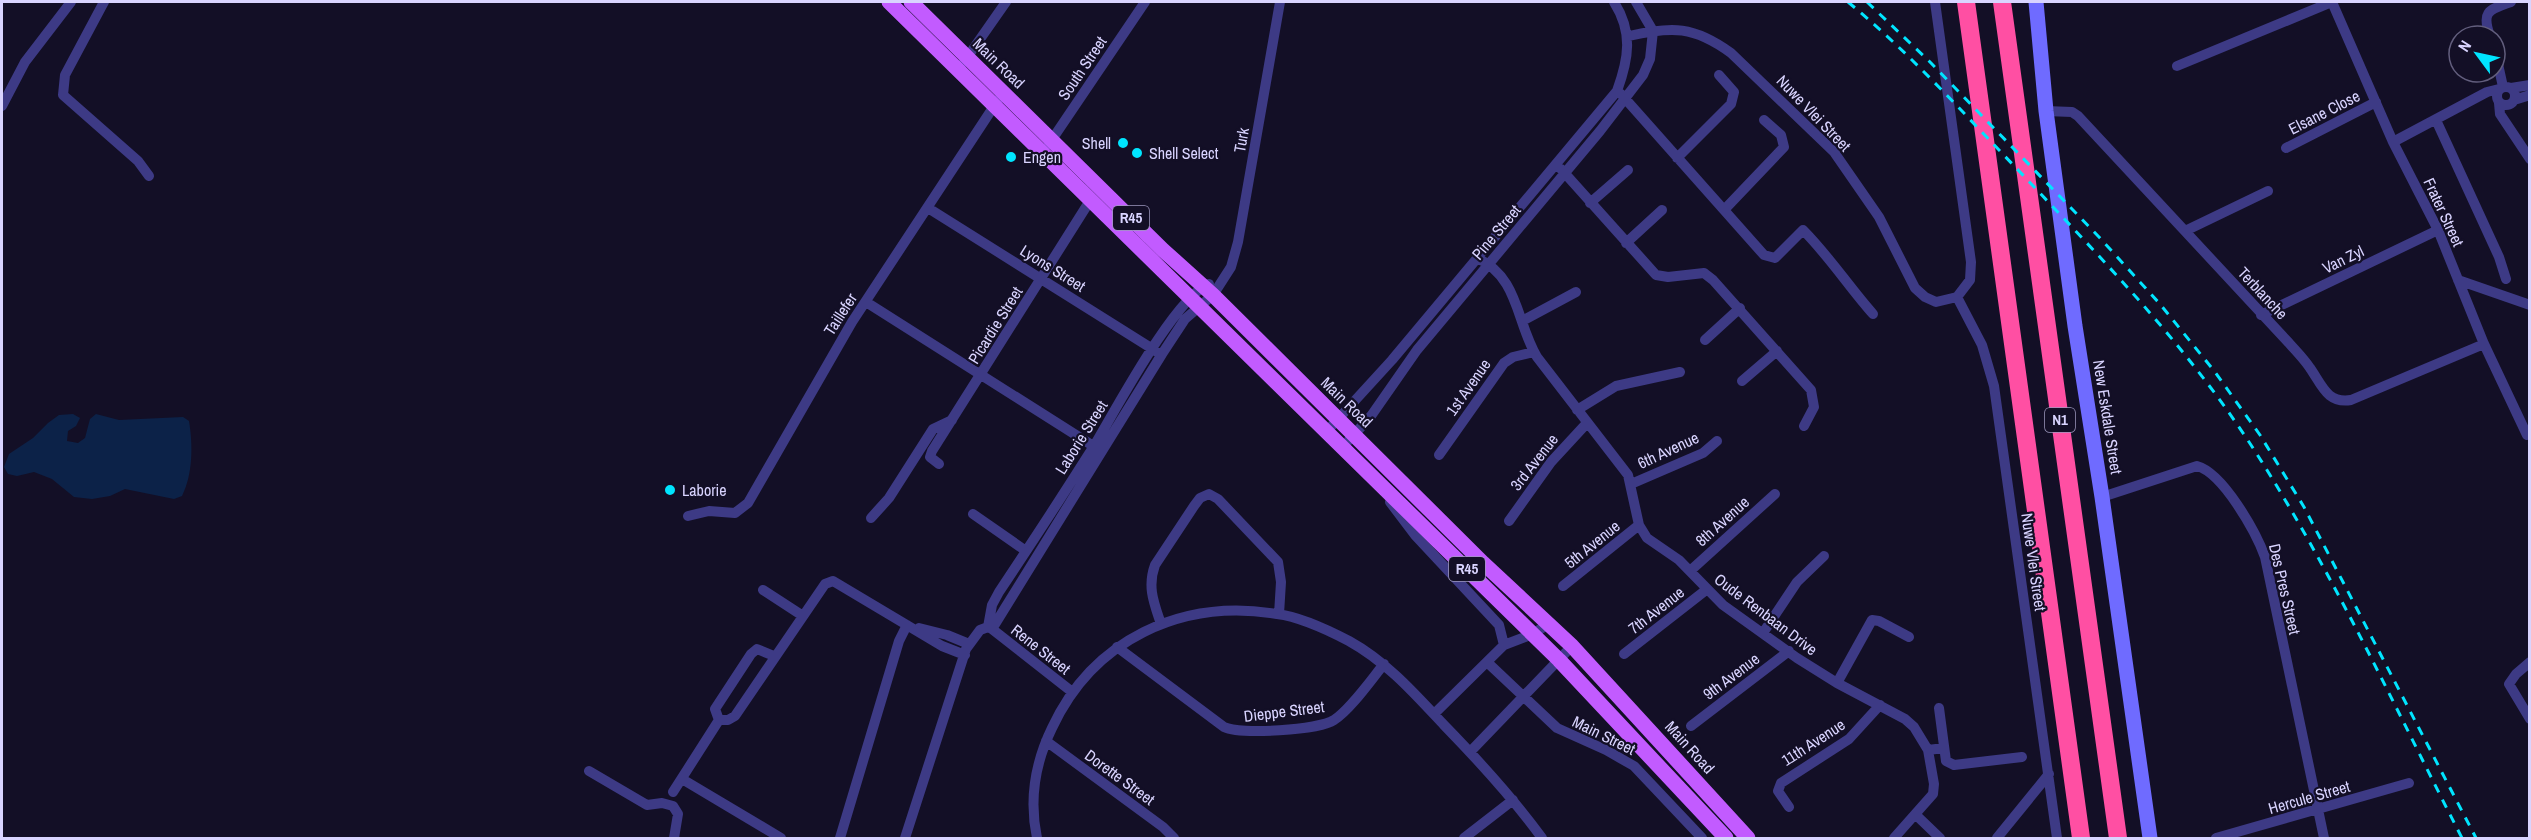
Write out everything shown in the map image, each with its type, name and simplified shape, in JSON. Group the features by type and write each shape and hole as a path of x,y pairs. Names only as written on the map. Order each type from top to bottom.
{"highway":[{"name":"N1","path":"1966,2 2081,838"},
{"name":"N1","path":"2002,2 2118,838"},
{"path":"2044,579 2070,838"}],"main road":[{"name":"Main Road","path":"889,2 963,63 1047,146 1209,290 1475,555 1572,646 1748,838"},
{"name":"Main Road","path":"911,2 963,63"},
{"name":"Main Road","path":"1047,146 1091,199 1559,660 1726,838"}],"street":[{"path":"2,106 25,62 71,2"},
{"path":"104,2 65,75 63,95 138,161 149,176"},
{"path":"963,63 1006,2"},
{"name":"South Street","path":"1047,146 1145,2"},
{"name":"Turk","path":"1209,290 1231,267 1238,242 1280,2"},
{"path":"1614,2 1629,36"},
{"path":"1636,2 1653,30"},
{"path":"1935,2 1971,262 1970,280 1956,297"},
{"name":"New Eskdale Street","path":"2036,2 2046,111 2075,326 2102,497 2150,838"},
{"path":"2177,66 2332,2"},
{"name":"Frater Street","path":"2332,2 2393,142 2438,230 2484,344 2527,435"},
{"path":"2486,24 2487,15 2491,10 2511,2"},
{"name":"Nuwe Vlei Street","path":"1629,36 1653,30 1690,30 1715,41 1745,64 1834,152 1879,217 1915,288 1925,297 1936,302 1956,297 1982,345 1994,386 2057,838"},
{"name":"Pine Street","path":"1328,430 1392,360 1557,164 1647,67 1653,30"},
{"name":"Pine Street","path":"1344,446 1371,416 1417,350 1565,173 1622,94 1629,36"},
{"path":"1677,158 1731,104 1734,92 1719,75"},
{"path":"2503,84 2504,96 2500,114 2529,159"},
{"path":"2504,96 2529,85"},
{"path":"1622,94 1764,255 1772,258 1778,256 1803,230 1829,258 1873,314"},
{"path":"2393,142 2470,102 2504,96 2529,95"},
{"name":"Taillefer","path":"688,516 709,511 735,513 748,503 789,435 821,373 999,98"},
{"name":"Elsane Close","path":"2286,148 2376,102"},
{"name":"Terblanche","path":"2046,111 2072,112 2078,116 2300,356 2328,396 2342,401 2484,344"},
{"path":"1724,210 1784,147 1781,135 1764,120"},
{"path":"2436,120 2494,246 2506,279"},
{"path":"1557,164 1656,275 1668,277 1697,273 1709,275 1808,386 1813,396 1814,407 1804,426"},
{"path":"1590,203 1628,170"},
{"path":"2185,231 2268,191"},
{"name":"Picardie Street","path":"939,464 931,459 930,454 1091,199"},
{"name":"Lyons Street","path":"928,208 1157,351"},
{"path":"1626,243 1662,210"},
{"name":"Van Zyl","path":"2261,315 2438,230"},
{"path":"1477,258 1489,264 1509,284 1534,352 1622,467 1632,484 1639,525"},
{"path":"2458,280 2529,305"},
{"path":"1196,301 1209,290"},
{"path":"1522,321 1576,292"},
{"name":"Laborie Street","path":"990,628 995,600 1033,548 1098,449 1157,351 1185,319 1196,301"},
{"path":"866,302 1098,449"},
{"path":"1705,340 1740,308"},
{"path":"1742,381 1777,351"},
{"name":"1st Avenue","path":"1439,455 1504,363 1513,357 1534,352"},
{"path":"1577,410 1616,386 1680,372"},
{"path":"871,518 889,498 933,429 952,420"},
{"name":"3rd Avenue","path":"1509,521 1544,471 1587,423"},
{"name":"6th Avenue","path":"1632,484 1703,453 1717,441"},
{"name":"Des Pres Street","path":"2102,497 2198,466 2212,475 2242,510 2259,539 2265,557 2324,838"},
{"name":"Main Road","path":"1372,475 1415,535 1499,625 1504,645"},
{"name":"8th Avenue","path":"1690,571 1775,494"},
{"path":"1161,624 1151,593 1151,574 1194,506 1200,498 1209,495 1218,499 1278,562 1281,582 1279,614"},
{"path":"973,514 1033,548"},
{"name":"Oude Renbaan Drive","path":"1639,525 1647,538 1671,553 1723,605 1837,683 1905,719 1914,727 1928,750"},
{"name":"5th Avenue","path":"1563,586 1639,525"},
{"path":"1763,633 1797,582 1824,556"},
{"path":"719,720 728,720 735,716 825,584 833,581 942,646 967,650"},
{"path":"763,590 803,616"},
{"name":"7th Avenue","path":"1624,654 1706,590"},
{"path":"1037,838 1033,806 1034,785 1046,741 1071,692 1095,664 1117,647 1161,624 1191,615 1216,611 1279,614 1315,626 1348,641 1384,664 1470,752 1513,800 1542,838"},
{"path":"1837,683 1872,620 1879,621 1909,637"},
{"path":"840,838 899,641 907,624"},
{"path":"1434,714 1504,645 1533,634 1548,624"},
{"path":"905,838 967,650 980,630 990,628"},
{"name":"Rene Street","path":"990,628 1071,692"},
{"path":"1470,752 1572,646"},
{"name":"Dieppe Street","path":"1117,647 1224,727 1239,732 1314,726 1333,721 1384,664"},
{"path":"719,720 715,709 751,654 757,650 774,656"},
{"name":"9th Avenue","path":"1691,726 1789,651"},
{"path":"2529,662 2509,684 2529,719"},
{"name":"Main Street","path":"1488,663 1557,729 1614,754 1634,766 1702,838"},
{"name":"11th Avenue","path":"1789,807 1778,791 1780,783 1849,739 1880,705"},
{"path":"1939,708 1946,760 1954,765 2022,757"},
{"path":"673,792 719,720"},
{"name":"Dorette Street","path":"1046,741 1163,827 1174,838"},
{"path":"1894,838 1930,800 1934,790 1928,750 1944,748"},
{"path":"590,771 647,805 662,803 673,806 678,814 674,838"},
{"path":"1997,838 2049,774"},
{"path":"682,779 781,838"},
{"name":"Hercule Street","path":"2216,838 2409,783"},
{"path":"1464,838 1513,800"},
{"path":"1916,815 1940,838"}],"water":[{"path":"73,414 80,418 76,426 68,431 67,441 78,443 85,438 90,419 96,414 119,420 183,417 189,421 191,459 182,496 174,499 125,489 110,496 92,499 74,497 52,479 34,472 17,476 8,474 4,467 9,454 33,438 59,415"}],"railway":[{"path":"1848,2 1936,84 2142,303 2199,372 2251,445 2308,540 2462,838"},
{"path":"1867,2 1930,62 2099,237 2160,304 2215,372 2260,435 2304,507 2476,838"}],"place":[{"name":"Shell","path":"1123,143"},
{"name":"Shell Select","path":"1137,153"},
{"name":"Engen","path":"1011,157"},
{"name":"Laborie","path":"670,490"}]}
